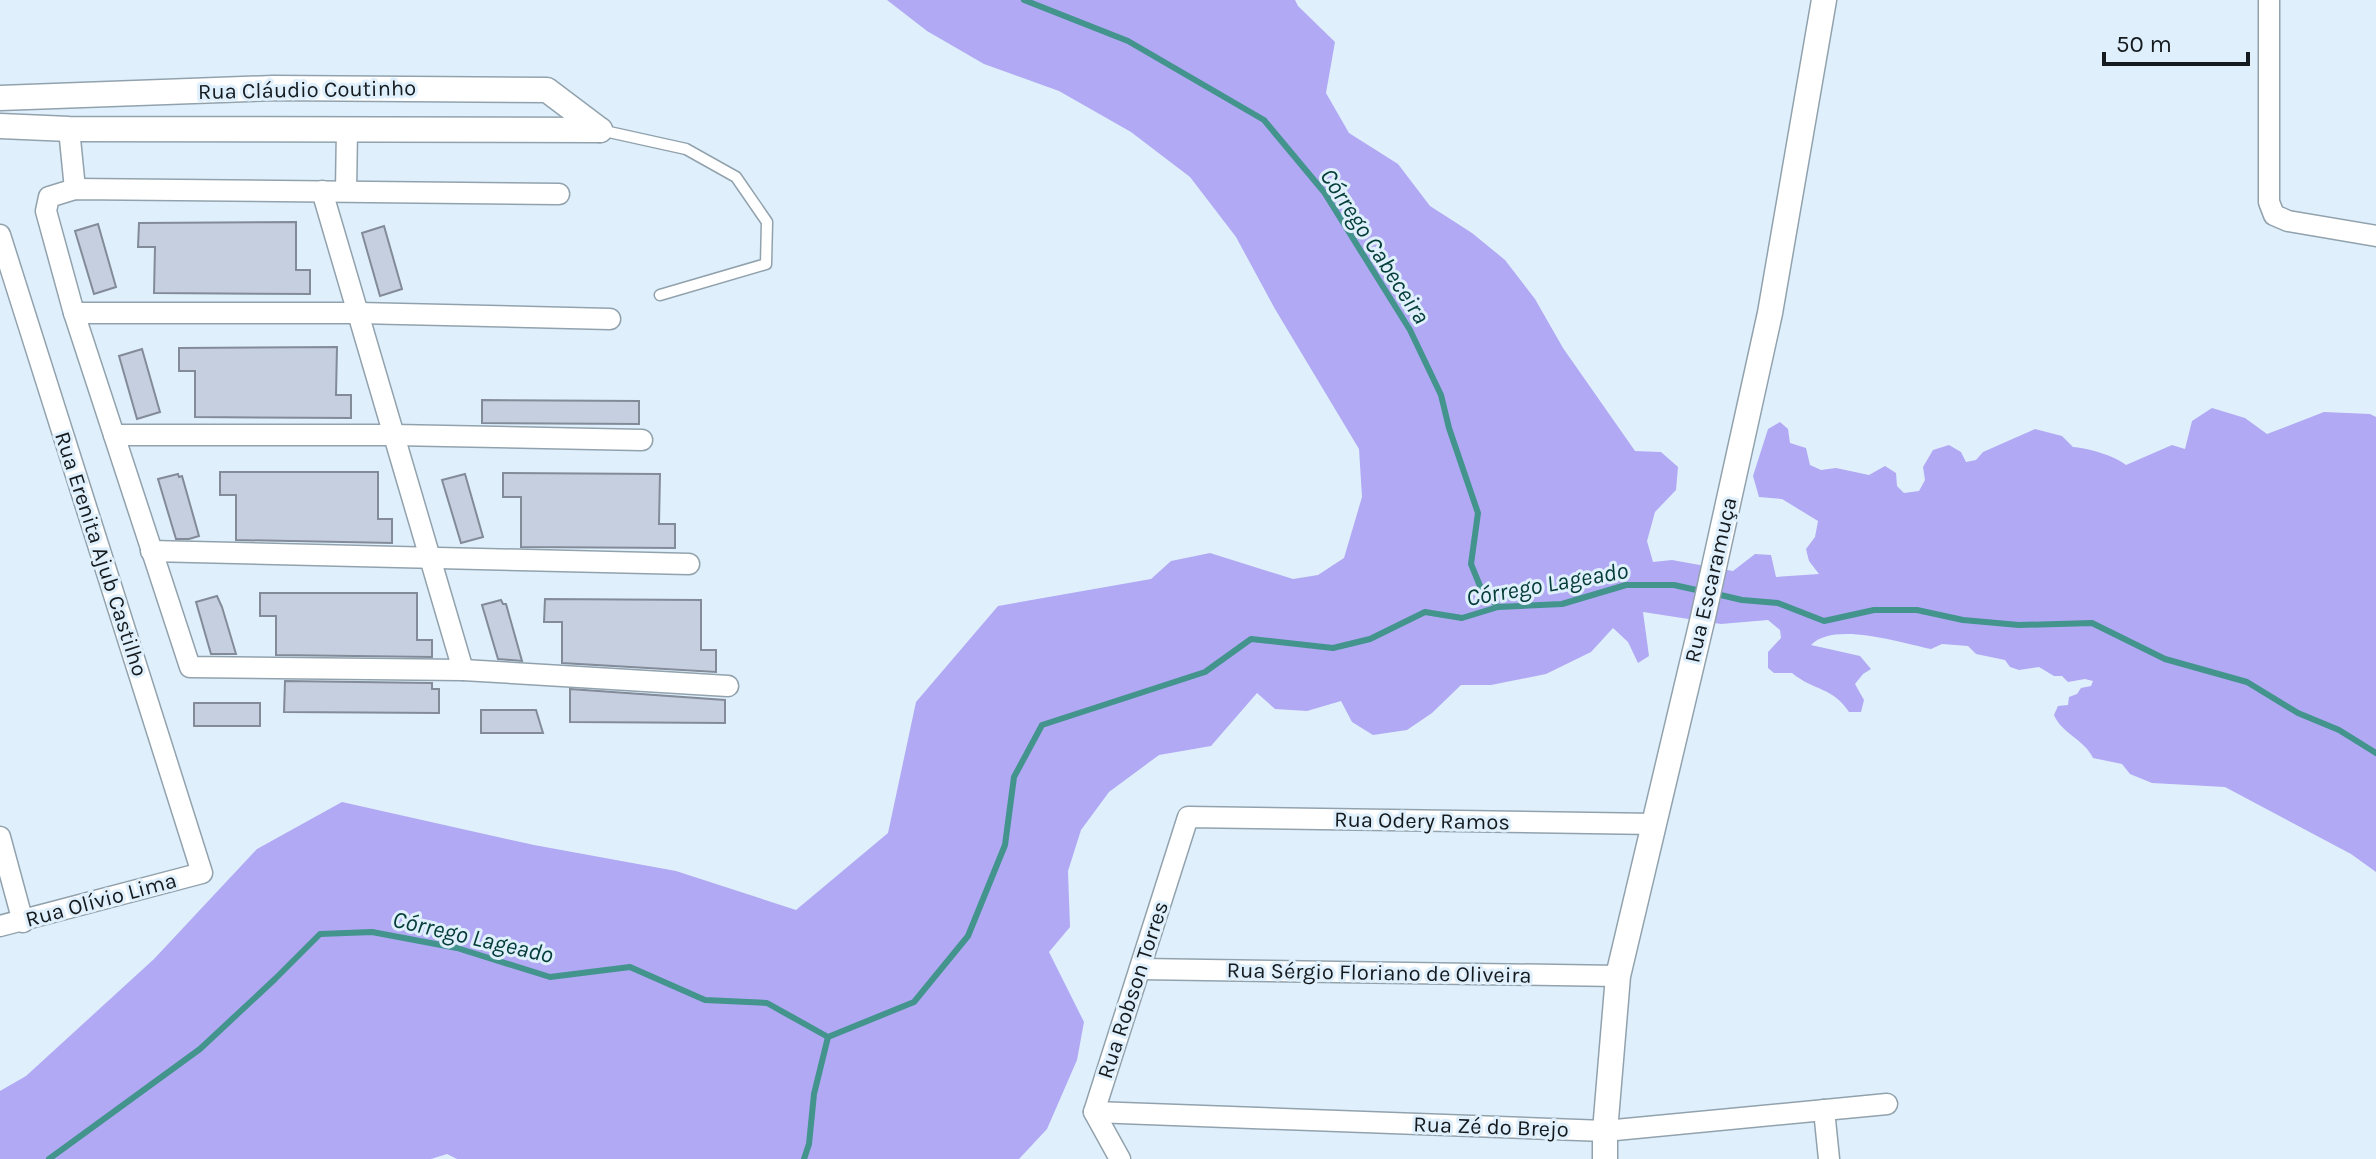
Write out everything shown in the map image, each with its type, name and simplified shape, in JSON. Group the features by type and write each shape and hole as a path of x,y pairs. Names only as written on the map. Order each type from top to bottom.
{"street":[{"name":"Rua Escaramuça","path":"1605,1159 1618,976 1703,617 1770,313 1824,0"},
{"path":"2269,0 2269,202 2274,215 2288,221 2376,236"},
{"path":"271,129 273,88"},
{"name":"Rua Cláudio Coutinho","path":"0,98 273,88 547,90 600,130"},
{"name":"Rua Cláudio Coutinho","path":"0,126 69,129 600,130"},
{"path":"69,129 75,189"},
{"path":"346,191 347,129"},
{"path":"559,194 75,189 49,197 46,211 74,313 190,667 463,670 728,686"},
{"path":"322,191 463,670"},
{"name":"Rua Erenita Ajub Castilho","path":"0,235 202,873"},
{"path":"74,313 358,313 610,319"},
{"path":"114,435 394,435 642,440"},
{"path":"151,551 689,564"},
{"name":"Rua Odery Ramos","path":"1188,817 1655,824"},
{"name":"Rua Robson Torres","path":"1094,1112 1188,817"},
{"path":"0,837 23,922"},
{"name":"Rua Olívio Lima","path":"0,926 202,873"},
{"name":"Rua Sérgio Floriano de Oliveira","path":"1140,969 1618,976"},
{"name":"Rua Zé do Brejo","path":"1094,1112 1605,1131 1887,1104"},
{"path":"1824,1110 1829,1159"},
{"path":"1094,1112 1120,1159"}],"lane":[{"name":"Rua Cláudio Coutinho","path":"600,130 686,149 736,177 767,222 766,264 660,295"}],"shaded area":[{"path":"887,0 1295,0 1335,42 1326,93 1349,133 1398,164 1430,206 1472,233 1505,260 1535,299 1563,348 1635,451 1661,452 1678,467 1676,490 1655,512 1647,541 1653,562 1672,560 1733,571 1755,554 1771,555 1776,577 1819,574 1809,561 1806,549 1815,537 1818,521 1782,499 1759,497 1753,476 1768,429 1780,422 1788,429 1790,443 1806,448 1810,465 1821,470 1836,468 1869,475 1885,466 1896,473 1897,486 1904,493 1919,491 1925,480 1923,467 1933,450 1949,445 1961,452 1966,462 1976,460 1983,452 2035,429 2062,436 2073,447 2101,453 2126,465 2172,445 2185,449 2192,421 2212,408 2245,418 2267,434 2324,412 2370,414 2376,417 2376,872 2351,854 2225,787 2152,783 2130,774 2122,764 2093,758 2054,715 2058,706 2068,705 2069,697 2081,688 2091,686 2093,681 2068,682 2062,676 2054,676 2039,667 2019,670 2010,667 2005,660 1976,654 1968,646 1942,644 1931,649 1851,634 1822,638 1811,645 1860,656 1871,669 1855,684 1864,700 1861,712 1849,712 1830,693 1792,673 1774,673 1768,668 1768,652 1781,638 1780,630 1768,620 1721,624 1643,612 1649,656 1638,663 1628,642 1613,628 1591,652 1546,674 1491,685 1461,685 1432,713 1407,730 1373,735 1352,722 1341,701 1307,711 1275,709 1257,693 1211,746 1159,755 1109,792 1081,830 1068,871 1070,927 1049,952 1084,1022 1077,1060 1047,1129 1019,1159 457,1159 447,1154 431,1159 0,1159 0,1091 26,1076 154,959 257,849 342,802 534,845 676,871 796,910 888,833 916,702 998,606 1151,579 1171,561 1210,553 1293,579 1318,575 1344,558 1362,497 1359,449 1236,237 1190,177 1131,132 1059,91 984,64 927,31"}],"building":[{"path":"296,222 296,270 310,270 310,294 154,293 155,247 138,247 139,223"},
{"path":"98,224 116,287 94,294 75,231"},
{"path":"384,226 402,289 380,296 362,233"},
{"path":"337,347 336,395 351,395 351,418 195,417 195,371 179,371 179,348"},
{"path":"142,349 160,412 137,419 119,356"},
{"path":"482,400 639,401 639,424 482,423"},
{"path":"220,472 378,472 378,519 392,519 392,543 236,540 236,495 220,495"},
{"path":"503,473 660,474 659,524 675,524 675,548 521,547 521,497 503,497"},
{"path":"178,474 182,476 199,536 189,539 176,539 158,479"},
{"path":"465,474 483,537 461,543 442,480"},
{"path":"260,593 417,593 417,640 432,640 432,657 276,655 276,616 260,616"},
{"path":"217,596 236,654 211,654 196,602"},
{"path":"545,599 701,600 701,650 716,650 716,672 562,663 562,622 544,622"},
{"path":"501,600 506,604 522,661 498,659 482,605"},
{"path":"285,681 432,683 432,689 439,689 439,713 284,712"},
{"path":"570,689 725,700 725,723 570,722"},
{"path":"194,703 260,703 260,726 194,726"},
{"path":"481,710 536,710 543,733 481,733"}],"waterway":[{"name":"Córrego Cabeceira","path":"1024,0 1128,41 1264,120 1324,192 1410,330 1441,395 1478,513 1471,564 1480,586 1498,607"},
{"name":"Córrego Lageado","path":"828,1037 914,1002 968,936 1005,845 1014,777 1042,725 1205,672 1251,639 1333,648 1370,639 1425,612 1462,618 1498,607 1562,604 1626,585 1674,585 1701,591"},
{"name":"Córrego Lageado","path":"1712,593 1742,600 1778,603 1824,621 1874,610 1917,610 1963,620 2019,625 2092,623 2165,659 2247,682 2298,713 2339,730 2376,753"},
{"name":"Córrego Lageado","path":"49,1159 200,1049 320,934 372,932 457,948 550,977 630,967 705,1000 767,1003 828,1037"},
{"path":"804,1159 809,1144 814,1094 828,1037"}]}
